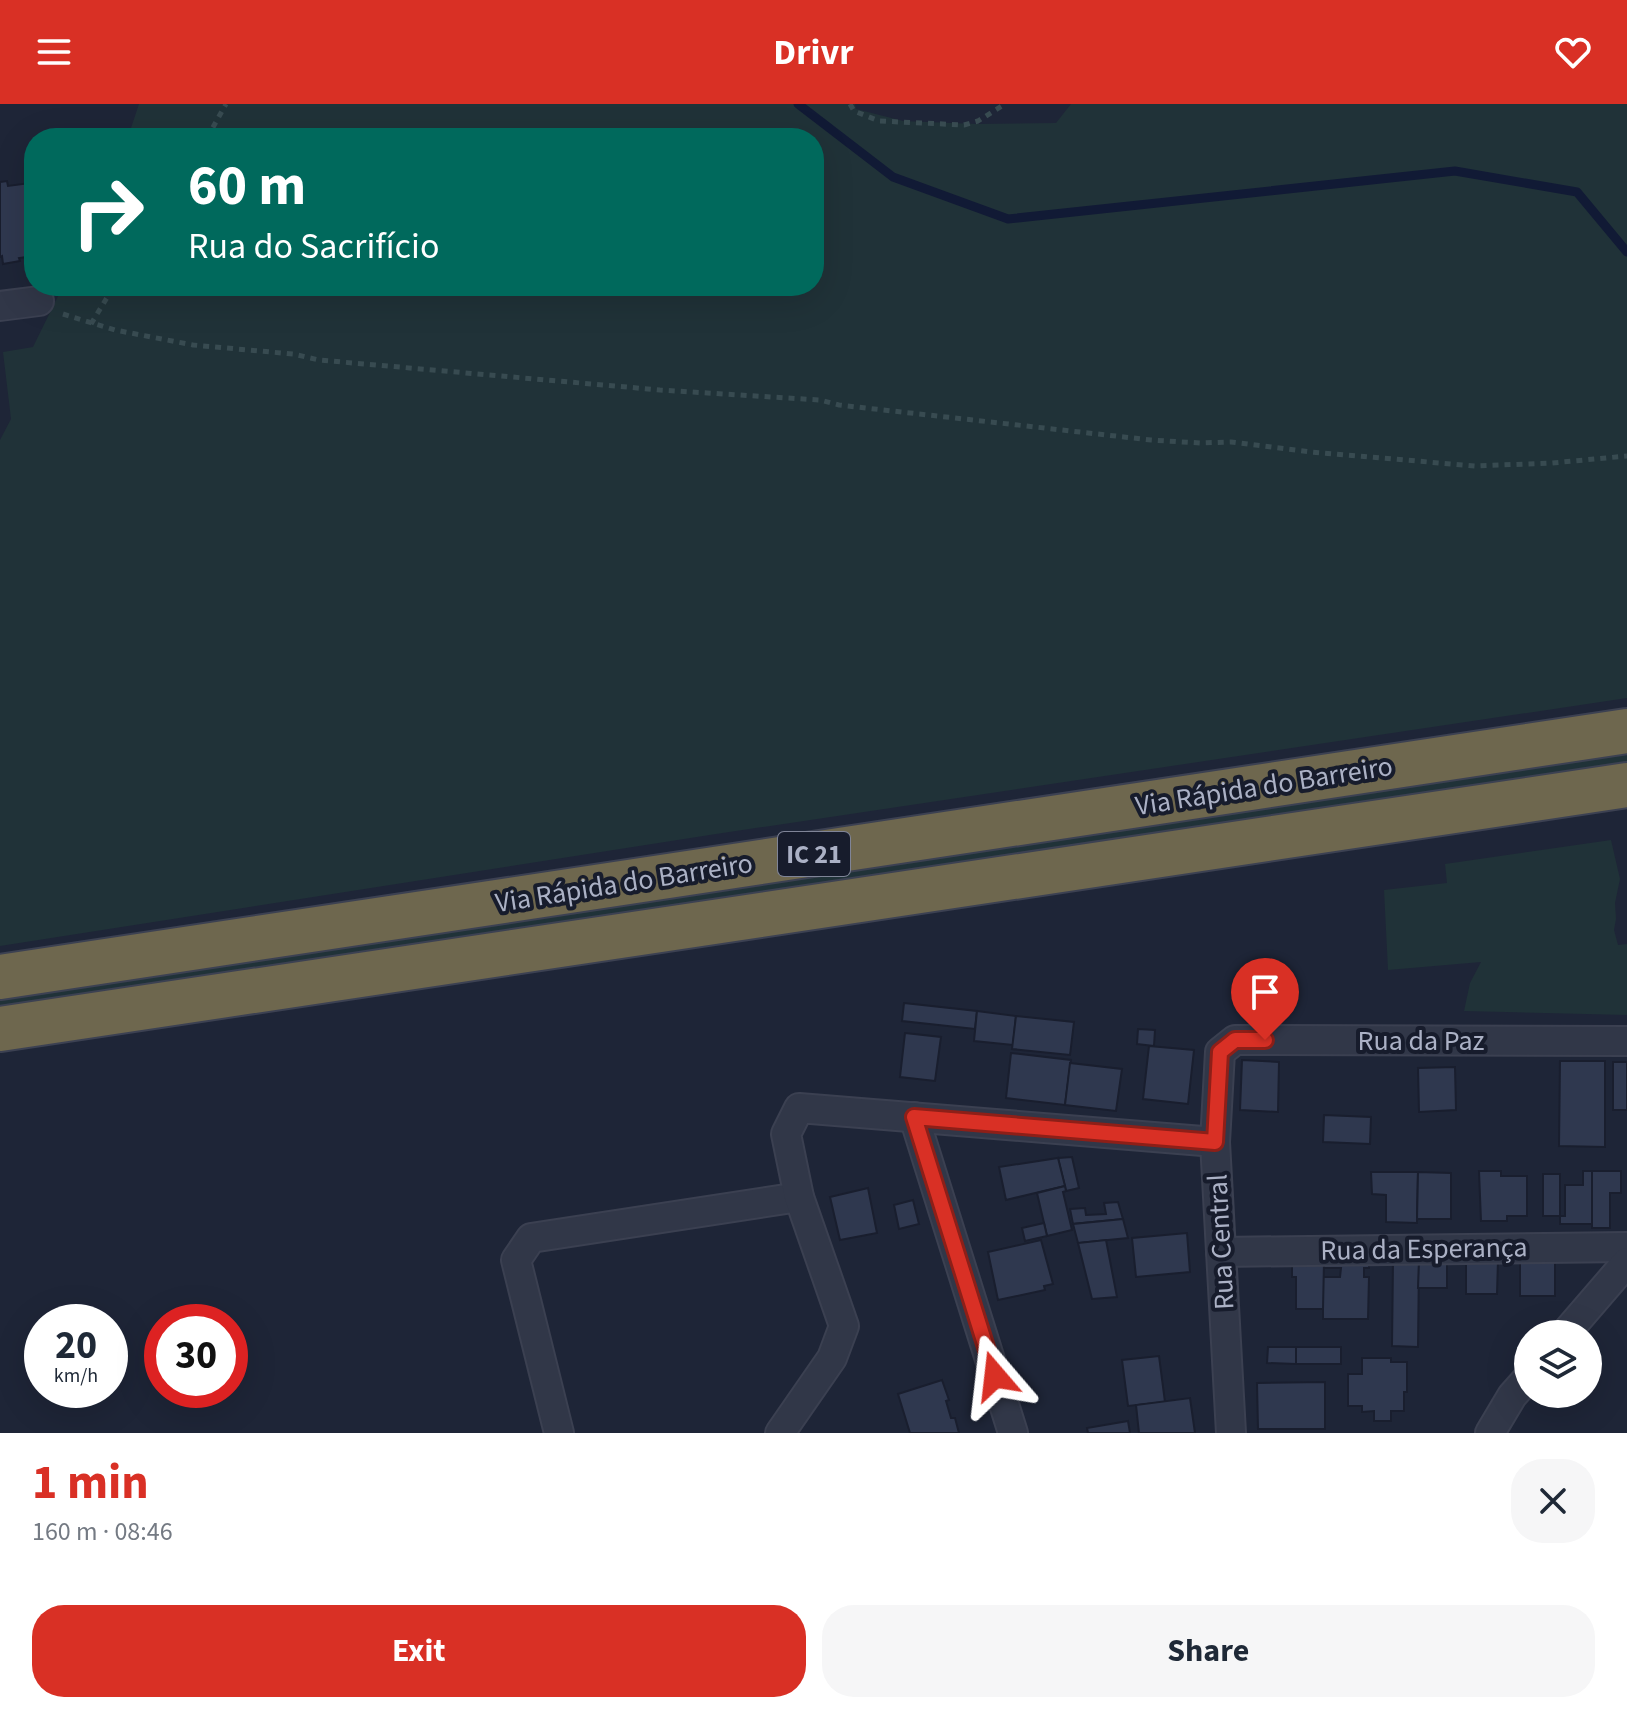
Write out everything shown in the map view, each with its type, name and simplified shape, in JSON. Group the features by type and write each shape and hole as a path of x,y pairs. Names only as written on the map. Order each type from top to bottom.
{"highway":[{"name":"Via Rápida do Barreiro","path":"0,977 1627,731"},
{"name":"Via Rápida do Barreiro","path":"0,1029 1627,785"}],"street":[{"path":"0,306 39,301"},
{"name":"Rua da Paz","path":"1220,1052 1235,1040 1627,1041"},
{"name":"Rua Central","path":"1220,1052 1215,1142 1231,1433"},
{"path":"780,1433 832,1358 844,1326 799,1197 786,1134 799,1108 1215,1142"},
{"path":"914,1117 1013,1433"},
{"path":"559,1433 516,1260 531,1238 799,1197"},
{"name":"Rua da Esperança","path":"1221,1252 1627,1247"},
{"path":"1577,1320 1627,1262"},
{"path":"1490,1433 1514,1394"}],"path":[{"path":"213,128 226,104"},
{"path":"850,104 854,111 879,121 964,125 978,121 1005,104"},
{"path":"91,324 108,296"},
{"path":"39,301 91,324 193,345 293,354 319,360 660,390 820,400 839,405 1151,440 1231,442 1475,466 1627,456"}],"shaded area":[{"path":"139,104 855,104 856,109 903,121 977,124 1056,123 1071,104 1627,104 1627,698 716,834 0,946 0,440 11,419 3,352 33,347 58,296 824,296 824,128 131,128"},
{"path":"1627,746 1627,762 0,1009 0,992"},
{"path":"1611,840 1620,879 1614,930 1618,945 1627,944 1627,1015 1464,1011 1470,983 1481,962 1388,970 1384,890 1447,883 1445,864"}],"building":[{"path":"7,181 8,186 24,184 24,257 3,264 0,257 0,182"},
{"path":"904,1003 977,1011 975,1029 902,1021"},
{"path":"977,1011 1016,1016 1013,1045 974,1041"},
{"path":"1016,1016 1074,1022 1070,1055 1012,1049"},
{"path":"1138,1029 1155,1030 1154,1046 1137,1044"},
{"path":"905,1033 941,1037 935,1081 900,1077"},
{"path":"1149,1046 1194,1050 1188,1104 1143,1099"},
{"path":"1011,1053 1071,1060 1065,1105 1006,1098"},
{"path":"1242,1060 1279,1062 1278,1112 1240,1110"},
{"path":"1560,1061 1605,1061 1605,1147 1559,1146"},
{"path":"1613,1062 1627,1062 1627,1110 1613,1110"},
{"path":"1070,1063 1122,1069 1116,1111 1065,1105"},
{"path":"1455,1067 1456,1110 1419,1112 1418,1068"},
{"path":"1324,1115 1371,1117 1370,1144 1323,1142"},
{"path":"1072,1157 1079,1188 1066,1191 1058,1158"},
{"path":"1058,1158 1065,1186 1006,1200 999,1167"},
{"path":"1479,1171 1501,1171 1501,1176 1527,1176 1527,1216 1507,1216 1507,1221 1481,1221"},
{"path":"1583,1171 1592,1171 1592,1224 1560,1224 1560,1216 1565,1216 1565,1185 1583,1185"},
{"path":"1592,1171 1621,1171 1621,1193 1610,1193 1610,1228 1592,1228"},
{"path":"1371,1172 1418,1172 1417,1223 1386,1222 1386,1195 1372,1194"},
{"path":"1418,1172 1451,1173 1451,1219 1417,1219"},
{"path":"1543,1174 1560,1174 1560,1216 1543,1216"},
{"path":"1065,1186 1066,1191 1063,1192 1072,1230 1047,1236 1037,1193"},
{"path":"868,1188 877,1233 840,1240 830,1197"},
{"path":"913,1200 919,1224 899,1229 894,1205"},
{"path":"1118,1202 1123,1219 1073,1224 1070,1209 1085,1208 1086,1215 1106,1214 1104,1203"},
{"path":"1123,1219 1128,1238 1078,1243 1073,1224"},
{"path":"1044,1223 1047,1236 1025,1241 1022,1228"},
{"path":"1187,1233 1190,1272 1136,1277 1132,1238"},
{"path":"1041,1240 1053,1284 1044,1286 1045,1290 998,1300 988,1252"},
{"path":"1106,1240 1117,1297 1092,1299 1078,1243"},
{"path":"1466,1260 1498,1260 1497,1294 1466,1294"},
{"path":"1520,1260 1555,1260 1555,1296 1520,1296"},
{"path":"1324,1261 1369,1261 1369,1268 1364,1268 1364,1277 1369,1277 1368,1319 1323,1319 1323,1277 1340,1277 1341,1268 1324,1268"},
{"path":"1393,1261 1419,1262 1418,1347 1392,1346"},
{"path":"1292,1262 1324,1262 1323,1309 1296,1309 1296,1277 1292,1277"},
{"path":"1419,1262 1447,1262 1447,1288 1418,1288"},
{"path":"1268,1347 1296,1347 1296,1364 1267,1363"},
{"path":"1296,1347 1341,1347 1341,1364 1296,1364"},
{"path":"1159,1356 1165,1402 1128,1406 1122,1360"},
{"path":"1362,1358 1391,1358 1391,1362 1407,1362 1404,1411 1391,1411 1391,1421 1374,1421 1374,1411 1362,1412 1362,1406 1348,1406 1348,1374 1362,1374"},
{"path":"942,1380 951,1418 955,1418 959,1433 910,1433 898,1394"},
{"path":"1325,1382 1325,1429 1258,1429 1257,1383"},
{"path":"1190,1398 1195,1433 1139,1433 1136,1405"},
{"path":"1128,1421 1130,1433 1088,1433 1087,1428"}],"waterway":[{"path":"798,104 893,177 1008,219 1455,171 1577,192 1627,252"}],"route":[{"path":"995,1376 914,1117 1215,1142 1220,1052 1235,1040 1265,1040"}]}
